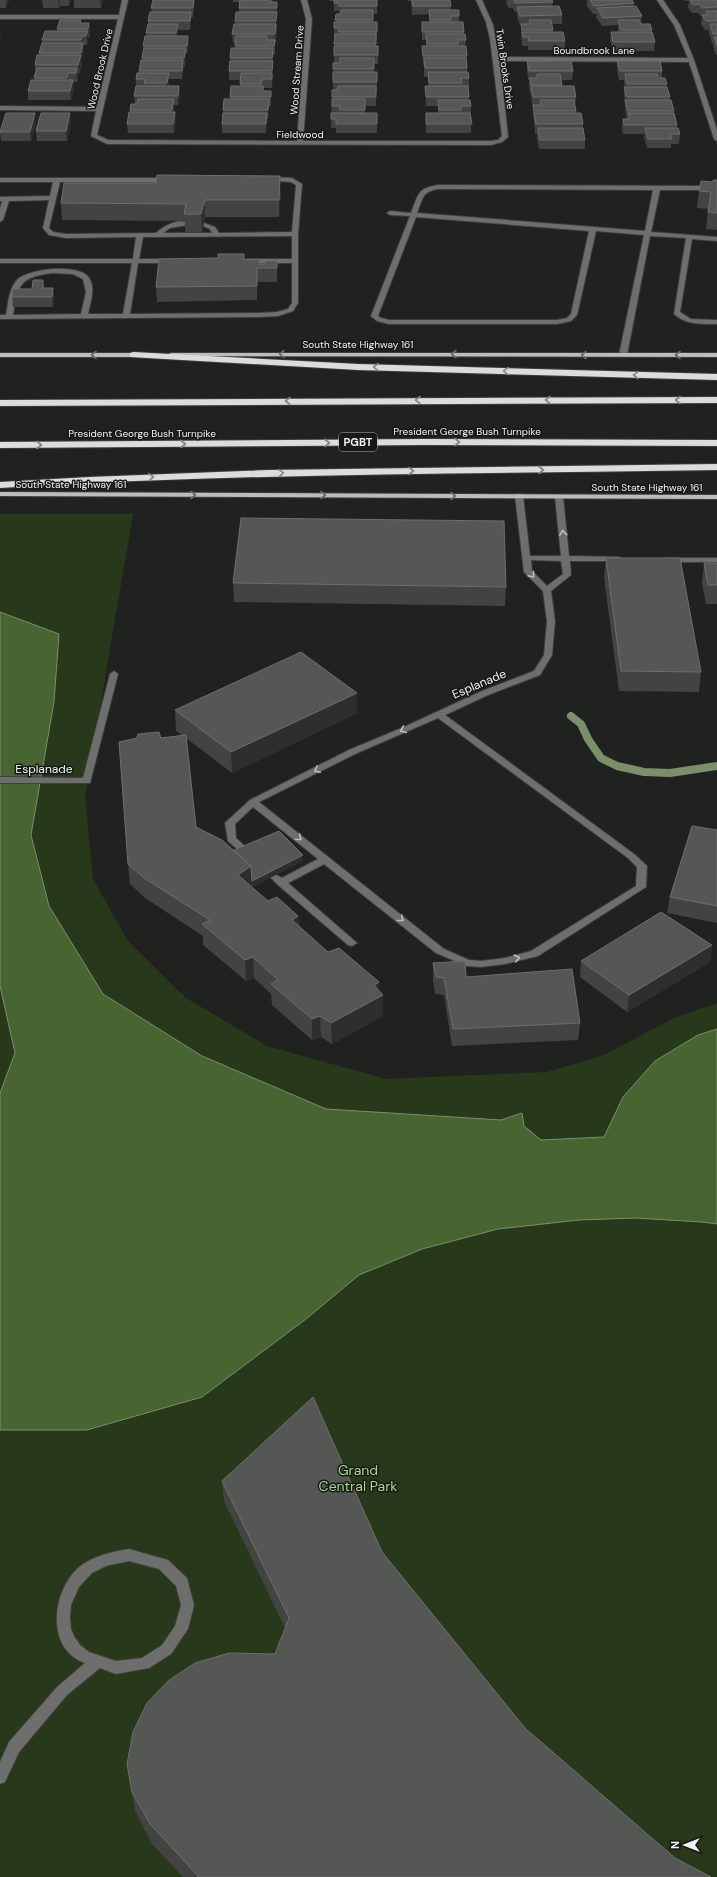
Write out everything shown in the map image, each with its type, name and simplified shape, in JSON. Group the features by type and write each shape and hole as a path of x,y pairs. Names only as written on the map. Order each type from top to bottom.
{"highway":[{"path":"133,355 374,367 717,377"},
{"path":"0,403 717,400"},
{"name":"President George Bush Turnpike","path":"0,445 416,442 717,443"},
{"path":"0,485 82,479 335,471 717,467"}],"main road":[{"name":"South State Highway 161","path":"0,355 717,355"},
{"name":"South State Highway 161","path":"0,494 717,497"}],"street":[{"name":"Wood Brook Drive","path":"100,140 94,136 125,0"},
{"name":"Wood Stream Drive","path":"300,143 309,19 304,0"},
{"name":"Twin Brooks Drive","path":"479,0 480,6 490,22 497,59 505,137 500,141"},
{"path":"660,0 677,25 691,60 717,140"},
{"path":"0,17 121,17"},
{"name":"Boundbrook Lane","path":"497,59 691,60"},
{"path":"0,108 99,109"},
{"name":"Fieldwood","path":"100,140 107,142 300,143 491,143 500,141"},
{"path":"0,317 265,315 278,314 291,310 294,302 295,234 299,184 292,180 261,179"},
{"path":"0,180 176,180"},
{"path":"57,180 46,228 51,234 66,236 295,234"},
{"path":"593,229 574,315 569,320 557,322 404,322 379,320 374,316 422,193 426,189 438,187 717,188"},
{"path":"623,355 649,234 657,187"},
{"path":"0,220 3,199 52,198"},
{"path":"390,214 717,239"},
{"path":"157,235 168,226 186,224"},
{"path":"204,225 213,228 216,234"},
{"path":"126,316 140,235"},
{"path":"689,237 676,312 682,319 696,322 717,322"},
{"path":"0,261 180,261"},
{"path":"241,261 295,261"},
{"path":"9,317 13,296 20,281 33,274 62,271 79,274 87,278 89,291 84,317"},
{"path":"519,496 528,572 547,590 566,575 559,496"},
{"path":"526,558 629,559"},
{"path":"661,560 717,560"},
{"name":"Esplanade","path":"246,853 231,839 230,823 253,802 352,752 485,693 536,673 548,655 551,621 547,590"},
{"name":"Esplanade","path":"0,780 87,781 114,674"},
{"path":"253,802 440,951 468,963 481,964 505,961 534,954 641,887 642,866 631,856 439,714"},
{"path":"326,860 278,880 352,943"},
{"path":"129,1555 145,1556 160,1562 173,1571 182,1583 187,1598 187,1613 184,1628 175,1642 162,1654 141,1664 130,1667 112,1667 96,1663 82,1655 71,1644 64,1630 62,1615 65,1599 71,1585 82,1573 96,1563 112,1557 129,1555"},
{"path":"0,1777 14,1747 62,1691 96,1663"}],"green space":[{"name":"Grand Central Park","path":"0,514 133,514 85,796 93,879 128,941 186,998 267,1046 386,1079 547,1072 604,1055 674,1018 717,1003 717,1877 0,1877"}],"shaded area":[{"path":"0,612 59,634 54,702 31,835 49,906 103,994 202,1056 326,1109 501,1120 522,1113 524,1126 541,1140 604,1137 623,1097 655,1061 698,1035 717,1029 717,1224 635,1218 579,1220 498,1229 422,1249 359,1275 306,1319 202,1397 87,1430 0,1430 0,1093 15,1053 0,986"}],"building":[{"path":"153,0 194,0 193,8 151,8"},
{"path":"240,0 270,0 270,2 277,2 277,8 239,8"},
{"path":"334,0 377,0 377,6 339,6 339,3 334,3"},
{"path":"412,0 450,0 451,6 413,6"},
{"path":"514,0 552,0 553,2 515,3"},
{"path":"590,0 632,0 634,3 594,6"},
{"path":"690,0 717,0 717,7 702,8 699,4 693,5"},
{"path":"559,6 562,15 520,16 517,7"},
{"path":"636,6 642,16 603,18 597,8"},
{"path":"341,10 373,10 373,20 335,20 336,14 341,14"},
{"path":"429,10 459,10 459,16 451,16 451,20 430,20"},
{"path":"706,11 717,11 717,21 706,21 702,15 708,15"},
{"path":"150,12 191,12 190,21 148,21"},
{"path":"236,12 277,12 276,21 235,21"},
{"path":"60,20 81,20 80,23 89,23 88,29 57,29"},
{"path":"529,20 551,20 553,30 522,30 521,24 530,24"},
{"path":"618,20 639,20 641,24 650,24 652,30 621,30"},
{"path":"334,22 377,22 377,32 339,32 339,28 334,28"},
{"path":"422,22 463,22 464,32 422,32"},
{"path":"148,24 178,24 176,33 146,33"},
{"path":"234,24 276,24 275,34 232,34"},
{"path":"710,24 717,24 717,34 713,34"},
{"path":"45,31 88,31 86,36 82,36 81,40 42,40"},
{"path":"522,32 563,32 565,41 529,41 528,37 523,37"},
{"path":"611,32 652,32 655,42 613,42"},
{"path":"335,34 376,34 376,44 334,44"},
{"path":"426,34 465,34 466,40 458,40 458,44 427,44"},
{"path":"145,36 188,36 187,46 143,46"},
{"path":"236,36 267,36 267,40 275,40 274,46 235,46"},
{"path":"714,37 717,37 717,46"},
{"path":"42,43 83,43 81,53 39,53"},
{"path":"334,46 378,46 378,55 334,55"},
{"path":"422,46 466,46 467,56 423,56"},
{"path":"144,48 186,48 184,58 142,58"},
{"path":"231,48 273,48 272,58 230,58"},
{"path":"37,55 81,55 78,65 35,65"},
{"path":"340,58 374,58 374,69 333,69 333,63 340,63"},
{"path":"424,58 466,58 467,68 425,68"},
{"path":"141,60 183,60 182,71 139,71"},
{"path":"230,61 273,61 272,71 229,71"},
{"path":"527,61 571,61 573,71 529,71"},
{"path":"617,61 660,61 662,71 620,71"},
{"path":"37,68 77,68 76,73 68,73 67,78 34,78"},
{"path":"333,72 377,72 377,82 333,82"},
{"path":"428,72 468,72 469,78 461,78 462,83 429,83"},
{"path":"137,73 169,73 167,83 144,83 145,79 136,79"},
{"path":"241,73 272,73 272,79 262,79 261,84 240,84"},
{"path":"537,74 560,74 562,85 531,85 530,78 537,78"},
{"path":"625,74 657,74 658,78 665,78 667,84 627,84"},
{"path":"31,80 73,80 70,91 28,91"},
{"path":"136,86 179,86 178,96 134,96"},
{"path":"231,86 263,86 263,91 271,91 271,97 230,97"},
{"path":"338,86 376,86 376,97 332,97 332,90 337,90"},
{"path":"425,86 468,86 469,97 426,97"},
{"path":"531,86 574,86 576,97 533,97"},
{"path":"624,87 667,87 670,97 627,97"},
{"path":"138,99 174,99 172,110 130,110 131,104 137,104"},
{"path":"224,99 269,99 268,110 223,110"},
{"path":"332,99 365,99 365,110 340,110 340,106 332,106"},
{"path":"438,100 470,100 471,106 461,106 461,110 439,110"},
{"path":"540,100 574,100 576,111 534,111 533,105 541,105"},
{"path":"625,100 671,100 674,111 628,111"},
{"path":"129,112 175,112 173,124 127,124"},
{"path":"6,113 35,113 30,132 0,132"},
{"path":"41,113 70,113 66,131 36,131"},
{"path":"223,113 267,113 266,124 222,124"},
{"path":"331,113 377,113 377,124 336,124 336,119 331,119"},
{"path":"426,113 470,113 472,124 426,124"},
{"path":"534,113 581,113 583,124 536,124"},
{"path":"628,113 674,113 677,125 624,125 623,119 630,119"},
{"path":"538,128 583,128 585,140 540,140"},
{"path":"645,128 678,128 680,134 670,134 672,139 648,139"},
{"path":"157,175 280,176 279,200 205,200 201,214 184,214 186,204 61,203 64,183 156,183"},
{"path":"713,180 717,180 717,213 708,212 711,192 699,191 701,181 713,182"},
{"path":"218,254 244,254 244,260 259,259 259,264 265,264 265,261 277,261 277,268 257,268 257,286 156,287 159,259 218,258"},
{"path":"33,280 43,280 43,288 53,288 52,297 12,297 13,289 32,289"},
{"path":"241,518 504,521 506,587 233,583"},
{"path":"606,558 680,558 701,672 621,671"},
{"path":"704,563 717,563 717,585 708,585"},
{"path":"301,652 357,693 231,752 175,710"},
{"path":"159,732 161,738 186,735 196,827 222,840 251,866 238,875 268,901 277,897 298,916 292,920 328,952 339,948 379,982 374,985 383,995 331,1023 320,1016 312,1019 271,984 278,980 253,957 245,960 202,924 210,920 144,878 128,864 119,742 137,738 138,734"},
{"path":"692,826 717,830 717,906 670,897"},
{"path":"279,831 303,855 252,881 251,866 234,850"},
{"path":"661,912 712,945 629,995 581,961"},
{"path":"465,961 466,977 572,969 580,1023 453,1029 444,978 436,977 433,963"},
{"path":"313,1397 382,1552 525,1728 675,1858 711,1877 199,1877 150,1824 132,1792 127,1764 133,1732 147,1703 168,1681 195,1663 229,1653 275,1654 289,1618 222,1481"}],"waterway":[{"path":"571,716 581,724 588,739 601,758 617,766 644,772 670,773 717,766"}]}
